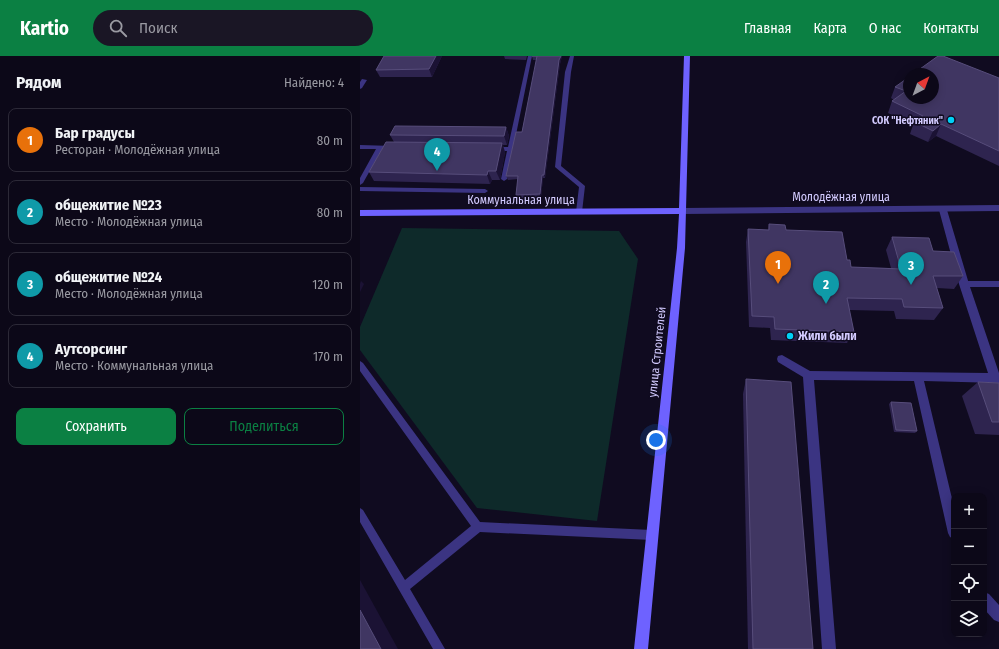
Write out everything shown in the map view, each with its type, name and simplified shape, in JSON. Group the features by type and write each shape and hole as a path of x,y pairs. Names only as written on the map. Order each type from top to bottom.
{"main road":[{"name":"улица Строителей","path":"641,649 681,248 687,56"},
{"name":"Коммунальная улица","path":"360,213 683,210"}],"street":[{"name":"Молодёжная улица","path":"683,210 943,210 999,208"},
{"path":"782,359 808,374 997,378 964,284 943,210"},
{"path":"808,374 829,649"},
{"path":"918,377 953,529"},
{"path":"986,601 999,615"}],"lane":[{"path":"504,179 530,56"},
{"path":"572,56 568,72 558,167 582,186 579,212"},
{"path":"360,87 364,80"},
{"path":"360,148 403,148"},
{"path":"360,183 380,148"},
{"path":"487,149 510,149"},
{"path":"360,189 485,190"},
{"path":"964,284 999,284"},
{"path":"360,365 478,527"},
{"path":"360,513 405,588 439,649"},
{"path":"405,588 478,527 652,535"}],"green space":[{"path":"402,228 619,231 638,259 597,521 477,508 360,350 360,327"}],"building":[{"path":"384,56 436,56 429,69 376,70"},
{"path":"537,56 561,56 559,60 544,175 542,175 540,194 516,195 518,176 506,176 516,132 522,132"},
{"name":"СОК \"Нефтяник\"","path":"938,56 943,56 999,78 999,151 941,124 933,131 915,122 923,116 892,101 903,93 903,104 939,104 939,68 921,68"},
{"name":"СОК \"Нефтяник\"","path":"903,81 903,90 895,87"},
{"path":"395,126 506,127 504,136 390,135"},
{"path":"386,142 502,143 496,171 488,171 487,175 369,172"},
{"path":"769,224 785,225 786,230 842,232 847,260 850,260 851,267 901,269 892,237 929,238 933,251 954,252 963,276 933,276 943,308 904,307 902,299 847,298 854,332 775,329 774,317 752,316 748,229 769,230"},
{"path":"746,379 791,382 813,649 753,649"},
{"path":"978,382 999,383 999,422 992,422"},
{"path":"891,402 911,403 917,431 896,430"},
{"path":"360,610 381,649 360,649"}],"place":[{"name":"СОК \"Нефтяник\"","path":"951,120"},
{"name":"Аутсорсинг","path":"437,171"},
{"name":"Бар градусы","path":"778,284"},
{"name":"общежитие №24","path":"911,285"},
{"name":"общежитие №23","path":"826,304"},
{"name":"Жили были","path":"790,336"}]}
